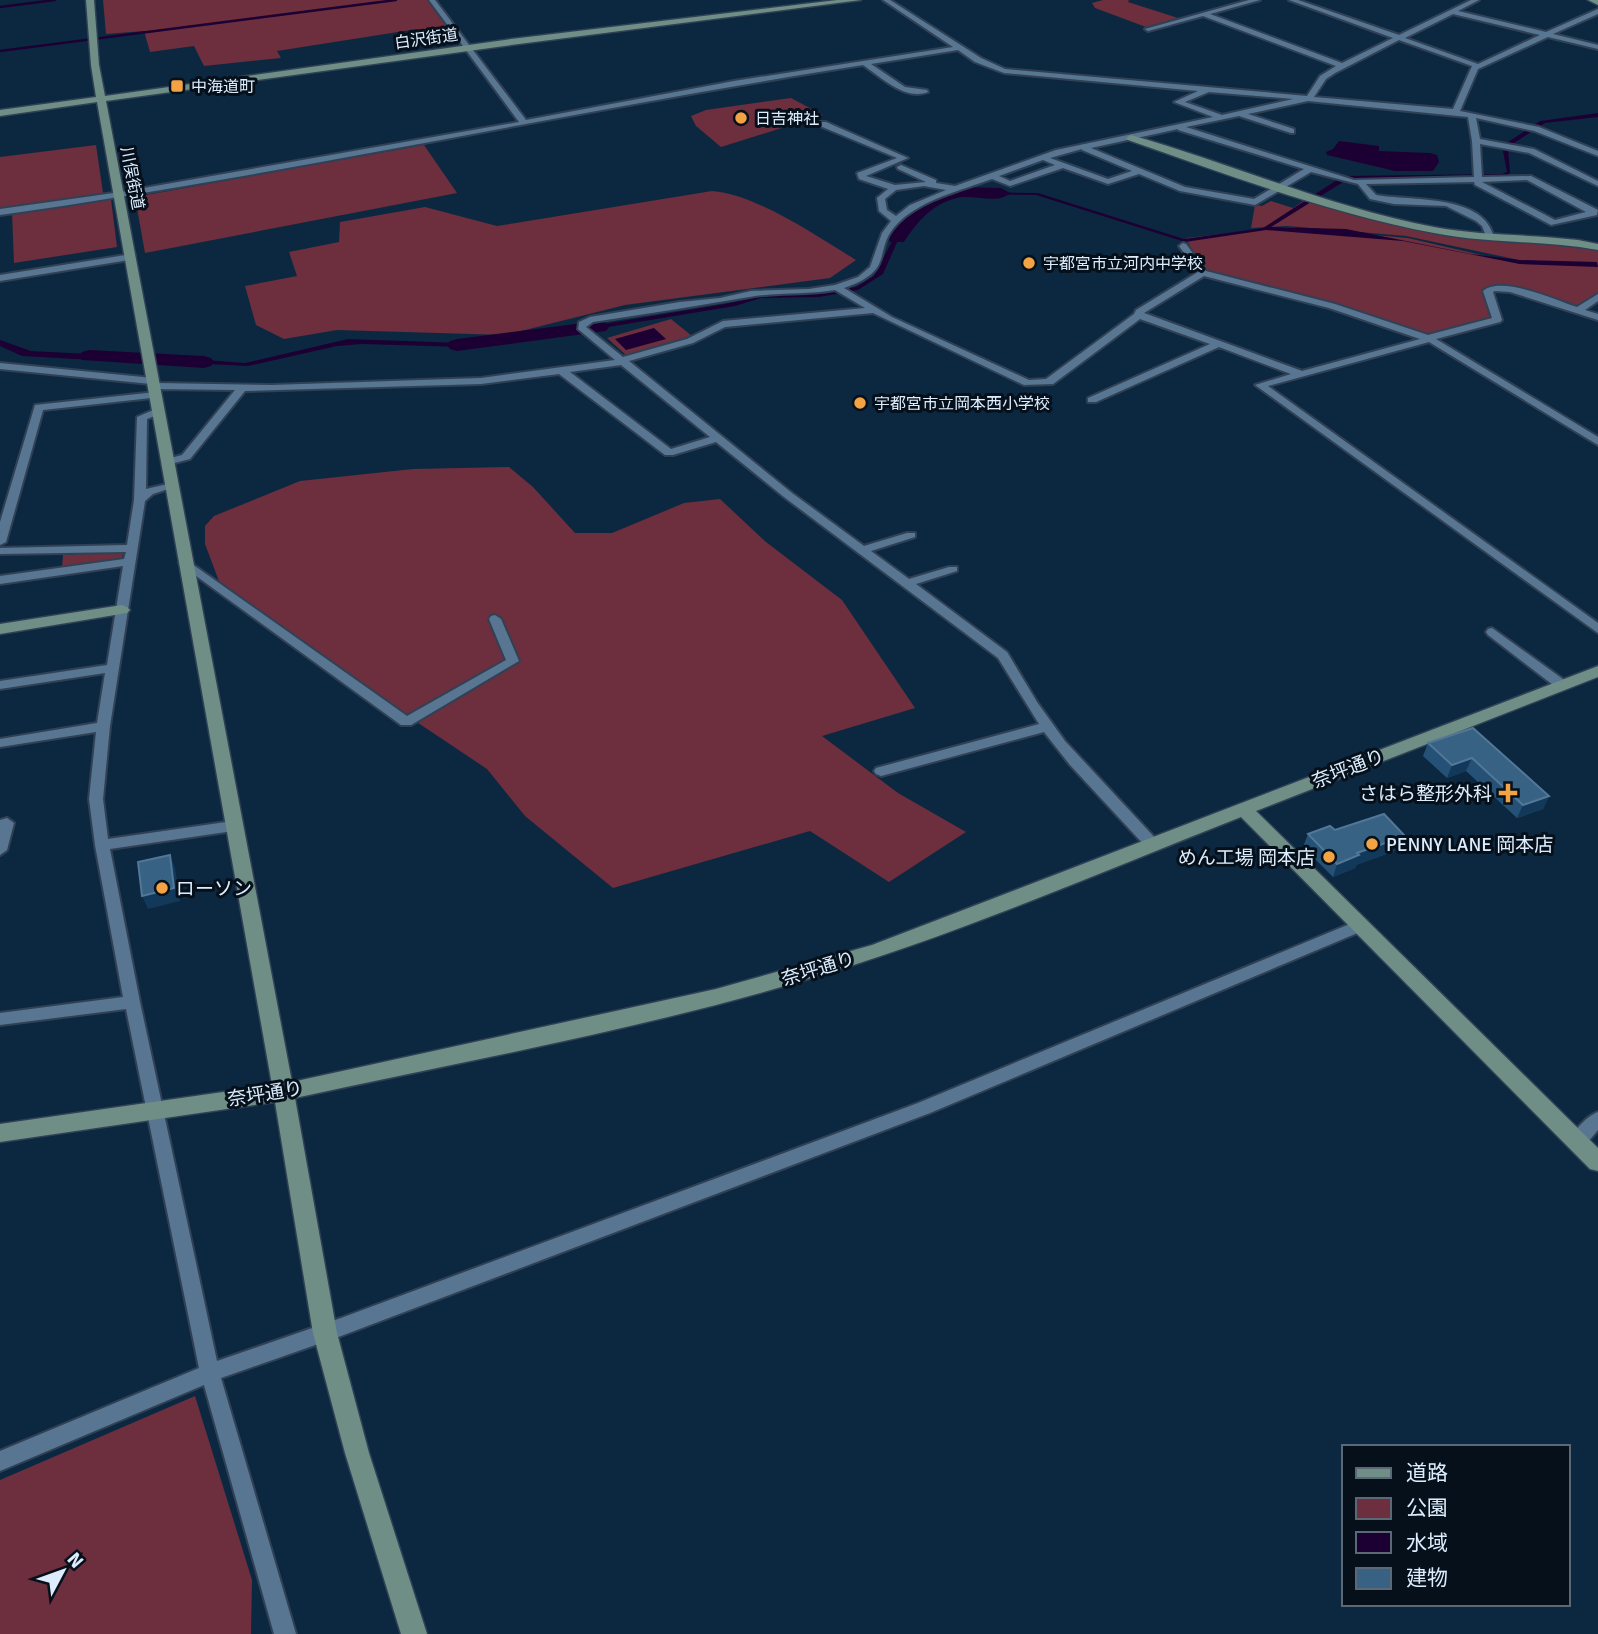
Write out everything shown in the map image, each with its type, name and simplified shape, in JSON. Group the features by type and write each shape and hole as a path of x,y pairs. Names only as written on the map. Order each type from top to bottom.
{"main road":[{"name":"川俣街道","path":"90,0 95,65 121,195 233,826 284,1091 325,1333 357,1454 414,1634"},
{"name":"白沢街道","path":"0,113 470,48 857,0"},
{"path":"1592,0 1598,3"},
{"path":"1131,138 1313,198 1436,230 1559,239 1598,247"},
{"path":"0,629 122,610"},
{"name":"奈坪通り","path":"0,1133 284,1091 531,1039 795,976 941,927 1598,671"},
{"path":"1243,809 1598,1162"}],"street":[{"path":"432,0 524,122"},
{"path":"886,0 958,48 988,66 1004,71 1471,114 1533,128 1598,154"},
{"path":"1148,29 1256,0"},
{"path":"1292,0 1478,66"},
{"path":"1152,844 1048,726 1003,655 788,495 583,329 590,320 720,301 751,293 841,290 874,268 886,233 896,220 913,207 1041,157 1310,98 1323,78 1473,0"},
{"path":"1456,112 1464,97 1466,84 1478,66 1598,10"},
{"path":"1452,12 1598,47"},
{"path":"1203,14 1343,66"},
{"path":"0,212 121,195 722,85 958,48"},
{"path":"864,62 903,89 924,92"},
{"path":"1211,88 1178,102 1223,118"},
{"path":"1241,113 1291,131"},
{"path":"1471,114 1476,141 1478,183 1554,223 1596,212"},
{"path":"823,124 904,158 861,173 862,177 894,188 937,184"},
{"path":"1179,127 1360,182 1478,177 1528,178 1596,212"},
{"path":"1476,141 1531,151 1598,184"},
{"path":"1083,148 1183,189 1255,202 1310,169"},
{"path":"1041,157 1108,182 1139,171"},
{"path":"990,175 1010,184 1063,165"},
{"path":"901,167 937,184 956,189"},
{"path":"1360,182 1368,195 1382,200 1434,202 1461,209 1486,225 1489,234"},
{"path":"894,188 881,198 883,212 896,220"},
{"path":"1554,223 1559,239"},
{"path":"1183,246 1203,273 1332,306 1430,339 1598,442"},
{"path":"0,278 132,257"},
{"path":"841,290 874,310 1028,383 1039,384 1049,382 1139,316 1139,312 1203,273"},
{"path":"1598,317 1511,289 1493,288 1488,291 1497,320 1260,385 1598,629"},
{"path":"1579,310 1598,297"},
{"path":"0,366 154,387 242,388 481,381 623,361 690,341 723,324 874,310"},
{"path":"1139,316 1301,374"},
{"path":"1092,400 1219,344"},
{"path":"559,369 669,453 718,438"},
{"path":"0,542 39,407 154,387"},
{"path":"167,462 186,457 242,388"},
{"path":"158,411 142,418 140,500 103,726 96,799 102,845 132,1002 210,1373 285,1634"},
{"path":"140,500 149,492 172,486"},
{"path":"864,550 911,535"},
{"path":"0,551 132,548"},
{"path":"0,580 130,562"},
{"path":"185,563 406,722 513,661 495,619"},
{"path":"908,583 953,569"},
{"path":"1492,632 1562,685"},
{"path":"0,685 112,668"},
{"path":"0,743 103,726"},
{"path":"881,771 1048,726"},
{"path":"0,825 7,823 0,850"},
{"path":"102,845 233,826"},
{"path":"0,1461 210,1373 325,1333 923,1108 1362,925"},
{"path":"0,1019 132,1002"},
{"path":"1577,1141 1598,1119"}],"green space":[{"path":"103,0 427,0 456,33 422,37 417,29 277,51 281,58 204,66 194,46 150,52 144,31 106,34"},
{"path":"1103,0 1129,0 1128,2 1178,18 1146,27 1095,8 1092,3"},
{"path":"791,98 823,115 721,147 696,126 691,116 706,110"},
{"path":"96,145 103,193 0,208 0,157"},
{"path":"424,145 457,193 145,253 135,197"},
{"path":"712,191 729,194 767,208 856,260 830,278 625,305 505,335 337,330 284,339 256,325 245,286 297,276 289,252 339,242 340,222 425,207 497,226"},
{"path":"111,199 117,247 14,263 12,212"},
{"path":"1306,199 1433,233 1562,244 1598,251 1598,297 1579,310 1511,289 1488,291 1497,320 1432,337 1332,306 1203,273 1186,238 1286,227 1408,238 1520,264 1519,260 1406,236 1287,226 1251,228 1255,205 1262,206 1271,201 1293,208"},
{"path":"671,319 692,336 626,355 607,338"},
{"path":"509,467 533,487 575,533 612,533 684,503 720,499 766,542 842,600 915,708 822,736 898,793 966,832 889,882 810,831 613,888 525,816 487,769 327,662 220,584 205,544 205,526 214,516 300,481 413,469"},
{"path":"116,551 123,554 122,558 115,561 62,568 63,555"},
{"path":"195,1396 252,1580 251,1634 0,1634 0,1480"}],"water":[{"path":"1598,113 1598,117 1545,123 1508,147 1510,173 1506,176 1348,179 1271,227 1346,229 1471,254 1520,260 1597,262 1598,267 1520,264 1403,241 1266,230 1185,242 1036,195 963,194 921,212 903,229 883,274 858,290 819,297 761,298 735,306 560,335 561,331 767,295 804,294 856,287 874,276 900,226 916,212 963,192 1038,193 1184,239 1263,228 1343,176 1502,174 1507,172 1502,146 1540,121"},
{"path":"1339,141 1379,146 1379,151 1430,153 1437,155 1439,162 1433,171 1395,171 1327,155 1326,152 1333,149"},
{"path":"654,328 666,339 626,350 615,339"},
{"path":"496,337 498,342 463,347 362,344 337,346 248,366 165,362 166,357 245,363 348,339 462,343"},
{"path":"0,340 31,351 128,356 129,362 22,356 0,346"}],"building":[{"path":"1473,728 1549,796 1523,805 1472,758 1452,765 1428,743"},
{"path":"1384,814 1405,836 1357,853 1359,855 1337,864 1308,834 1330,826 1335,830"},
{"path":"170,855 174,888 142,896 138,862"}],"waterway":[{"path":"0,7 55,0"},
{"path":"0,51 396,0"},
{"path":"897,238 915,214 943,197 962,192 1001,193"},
{"path":"457,345 599,327"},
{"path":"89,356 204,362"}],"place":[{"name":"中海道町","path":"177,86"},
{"name":"日吉神社","path":"741,118"},
{"name":"宇都宮市立河内中学校","path":"1029,263"},
{"name":"宇都宮市立岡本西小学校","path":"860,403"},
{"name":"さはら整形外科","path":"1508,793"},
{"name":"PENNY LANE 岡本店","path":"1372,844"},
{"name":"めん工場 岡本店","path":"1329,857"},
{"name":"ローソン","path":"162,888"}]}
